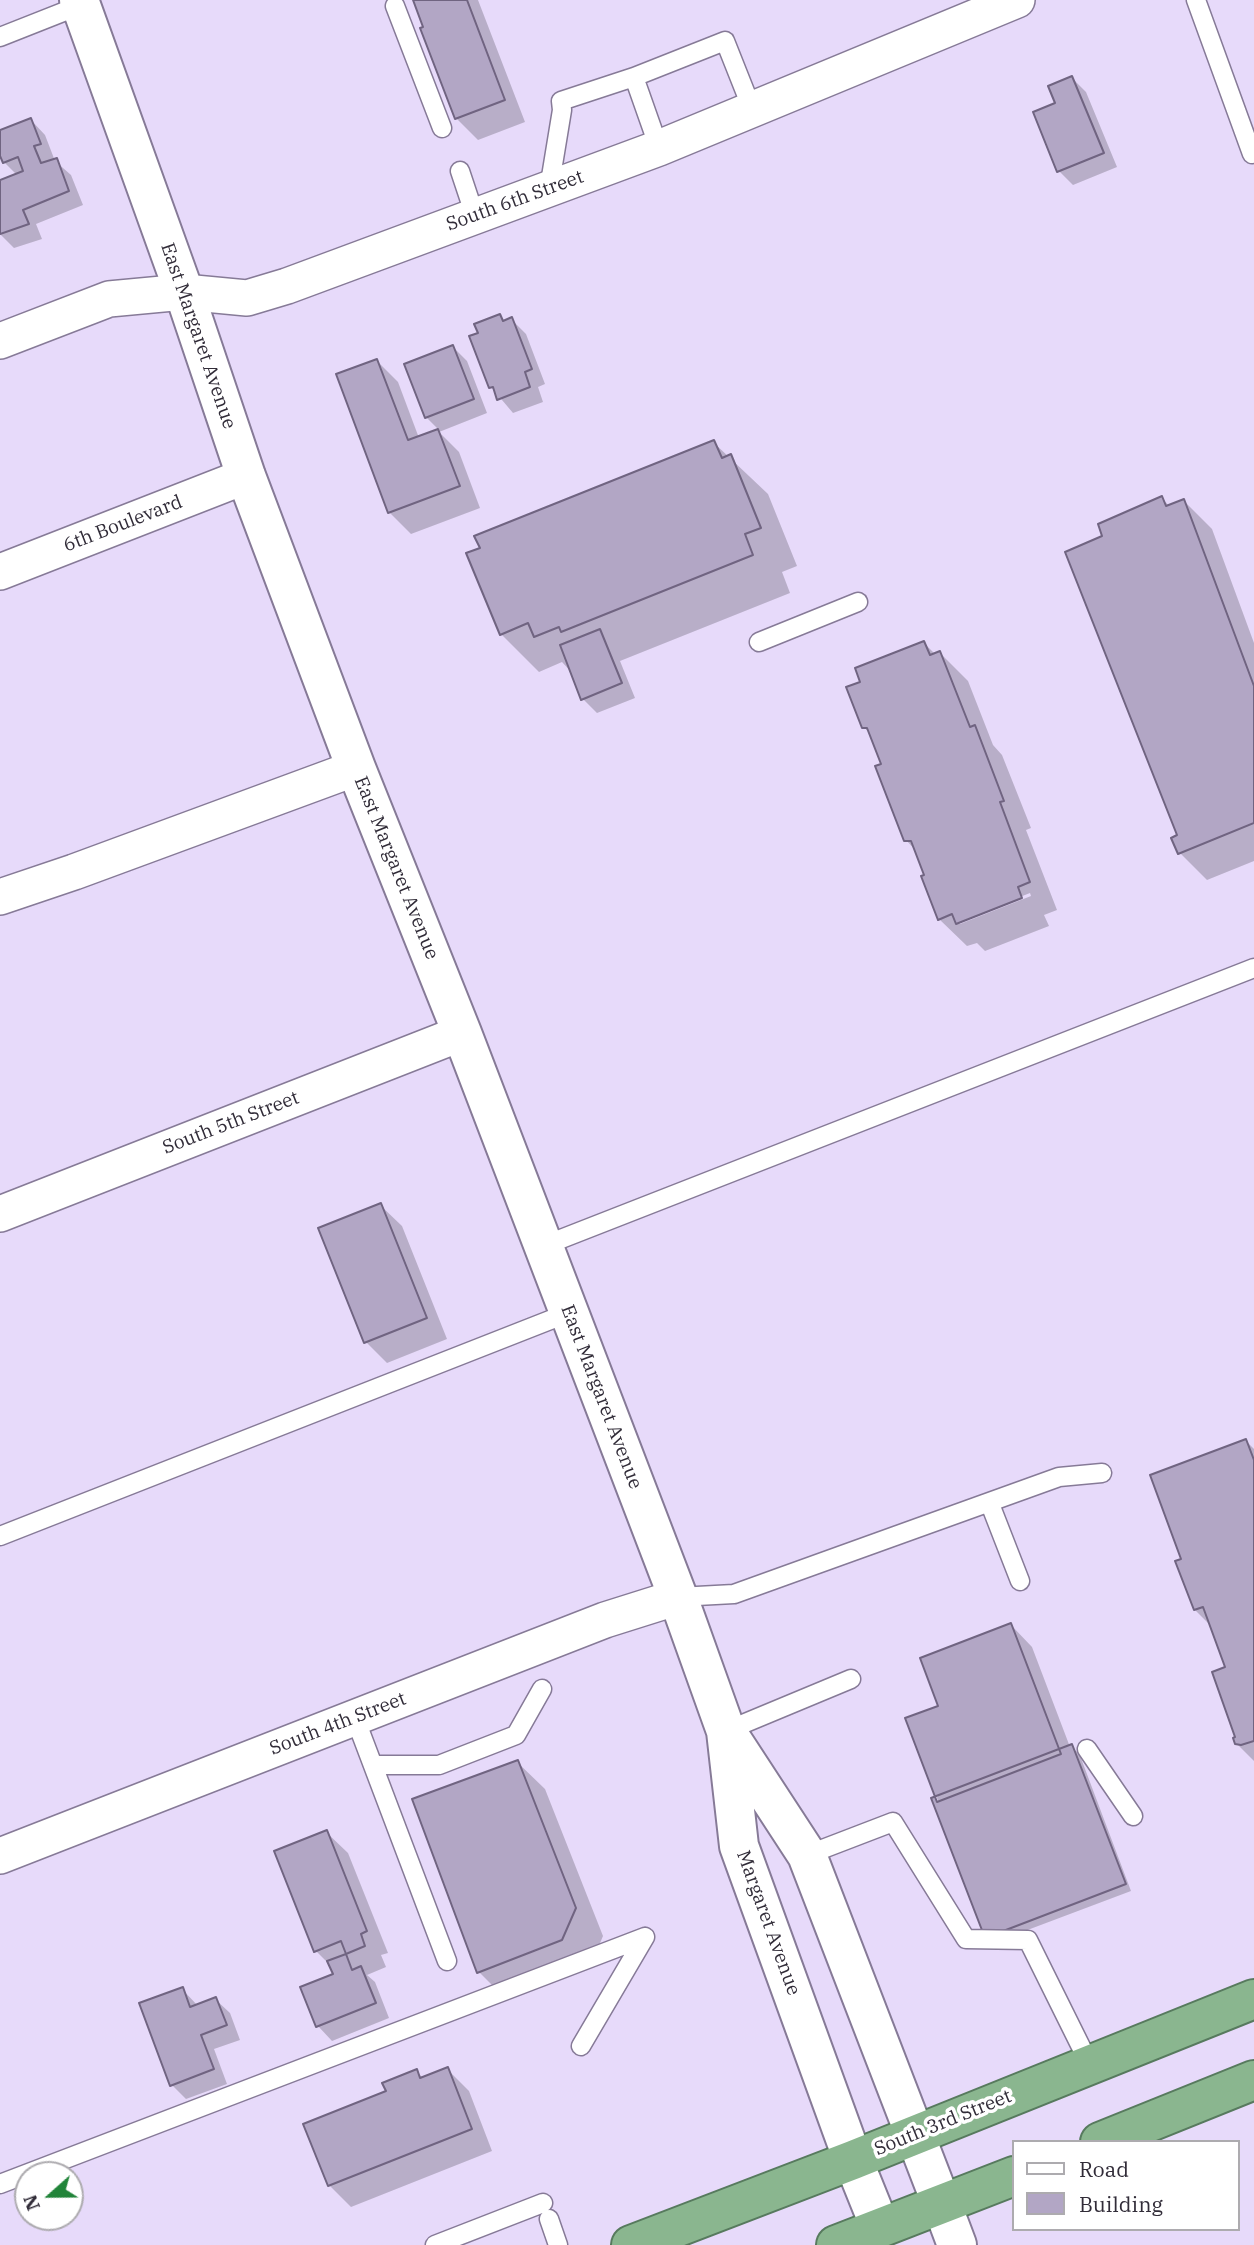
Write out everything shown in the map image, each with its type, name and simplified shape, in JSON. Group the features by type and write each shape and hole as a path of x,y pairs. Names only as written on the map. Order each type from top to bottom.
{"highway":[{"name":"South 3rd Street","path":"631,2245 853,2160 1254,1999"},
{"path":"1105,2140 1254,2080"},
{"path":"836,2245 884,2236 942,2205 1012,2177"}],"main road":[{"name":"East Margaret Avenue","path":"80,3 184,292 246,476 356,768 678,1597 726,1731"},
{"path":"726,1731 807,1855 957,2245"},
{"name":"Margaret Avenue","path":"726,1731 739,1846 853,2160 884,2236"}],"street":[{"name":"South 6th Street","path":"0,341 109,299 184,292 247,299 287,286 659,148 1017,0"},
{"name":"6th Boulevard","path":"0,572 246,476"},
{"path":"0,897 356,768"},
{"name":"South 5th Street","path":"0,1214 461,1033"},
{"name":"South 4th Street","path":"0,1856 605,1620 678,1597"}],"lane":[{"path":"1196,0 1252,154"},
{"path":"0,37 80,3"},
{"path":"395,6 442,128"},
{"path":"549,189 562,101 634,77 725,41 752,109"},
{"path":"634,77 659,148"},
{"path":"460,172 475,216"},
{"path":"759,642 858,602"},
{"path":"543,1246 1254,968"},
{"path":"0,1536 568,1313"},
{"path":"678,1597 734,1594 1059,1477 1102,1473"},
{"path":"990,1504 1020,1581"},
{"path":"726,1731 851,1679"},
{"path":"373,1765 439,1765 516,1735 542,1689"},
{"path":"355,1718 447,1961"},
{"path":"1087,1749 1133,1815"},
{"path":"807,1855 893,1822 966,1939 1028,1940 1089,2063"},
{"path":"0,2184 645,1937 582,2046"},
{"path":"435,2245 546,2211 558,2245"}],"building":[{"path":"413,0 467,0 505,100 455,119 420,28 423,27"},
{"path":"1072,76 1104,153 1057,172 1033,112 1055,103 1048,86"},
{"path":"31,118 41,144 34,146 41,163 57,158 69,191 23,210 29,224 0,234 0,180 23,171 18,157 3,163 0,156 0,130"},
{"path":"500,314 503,321 512,317 532,369 525,372 530,387 497,400 493,387 489,388 469,336 478,333 474,324"},
{"path":"453,345 474,399 425,418 404,364"},
{"path":"377,359 408,440 438,429 460,486 388,513 336,374"},
{"path":"714,440 722,458 731,454 761,528 745,534 753,555 561,632 559,627 534,637 528,623 500,635 466,553 480,548 474,536"},
{"path":"1162,496 1166,506 1184,499 1254,686 1254,823 1178,854 1171,838 1177,835 1065,552 1102,536 1098,524"},
{"path":"600,629 622,683 581,700 560,645"},
{"path":"924,641 930,655 940,651 970,727 975,725 1004,801 1000,802 1030,882 1018,887 1022,898 956,924 952,914 938,920 911,841 904,841 875,766 881,764 867,728 862,728 846,687 860,682 855,668"},
{"path":"381,1203 427,1318 364,1343 318,1228"},
{"path":"1246,1439 1254,1460 1254,1741 1241,1745 1235,1744 1235,1737 1212,1672 1225,1667 1203,1607 1194,1610 1175,1561 1181,1559 1150,1475"},
{"path":"1011,1623 1061,1754 937,1802 905,1718 938,1706 920,1658"},
{"path":"1072,1744 1126,1884 985,1938 931,1798"},
{"path":"518,1760 576,1908 562,1940 477,1973 412,1799"},
{"path":"327,1830 367,1931 361,1934 365,1946 346,1954 341,1941 314,1952 274,1851"},
{"path":"346,1954 352,1970 361,1966 376,2003 316,2027 300,1987 333,1974 327,1961"},
{"path":"183,1987 190,2007 216,1997 227,2025 201,2035 214,2069 170,2086 139,2003"},
{"path":"448,2067 472,2129 328,2186 303,2124 386,2091 382,2083 417,2069 420,2078"}]}
